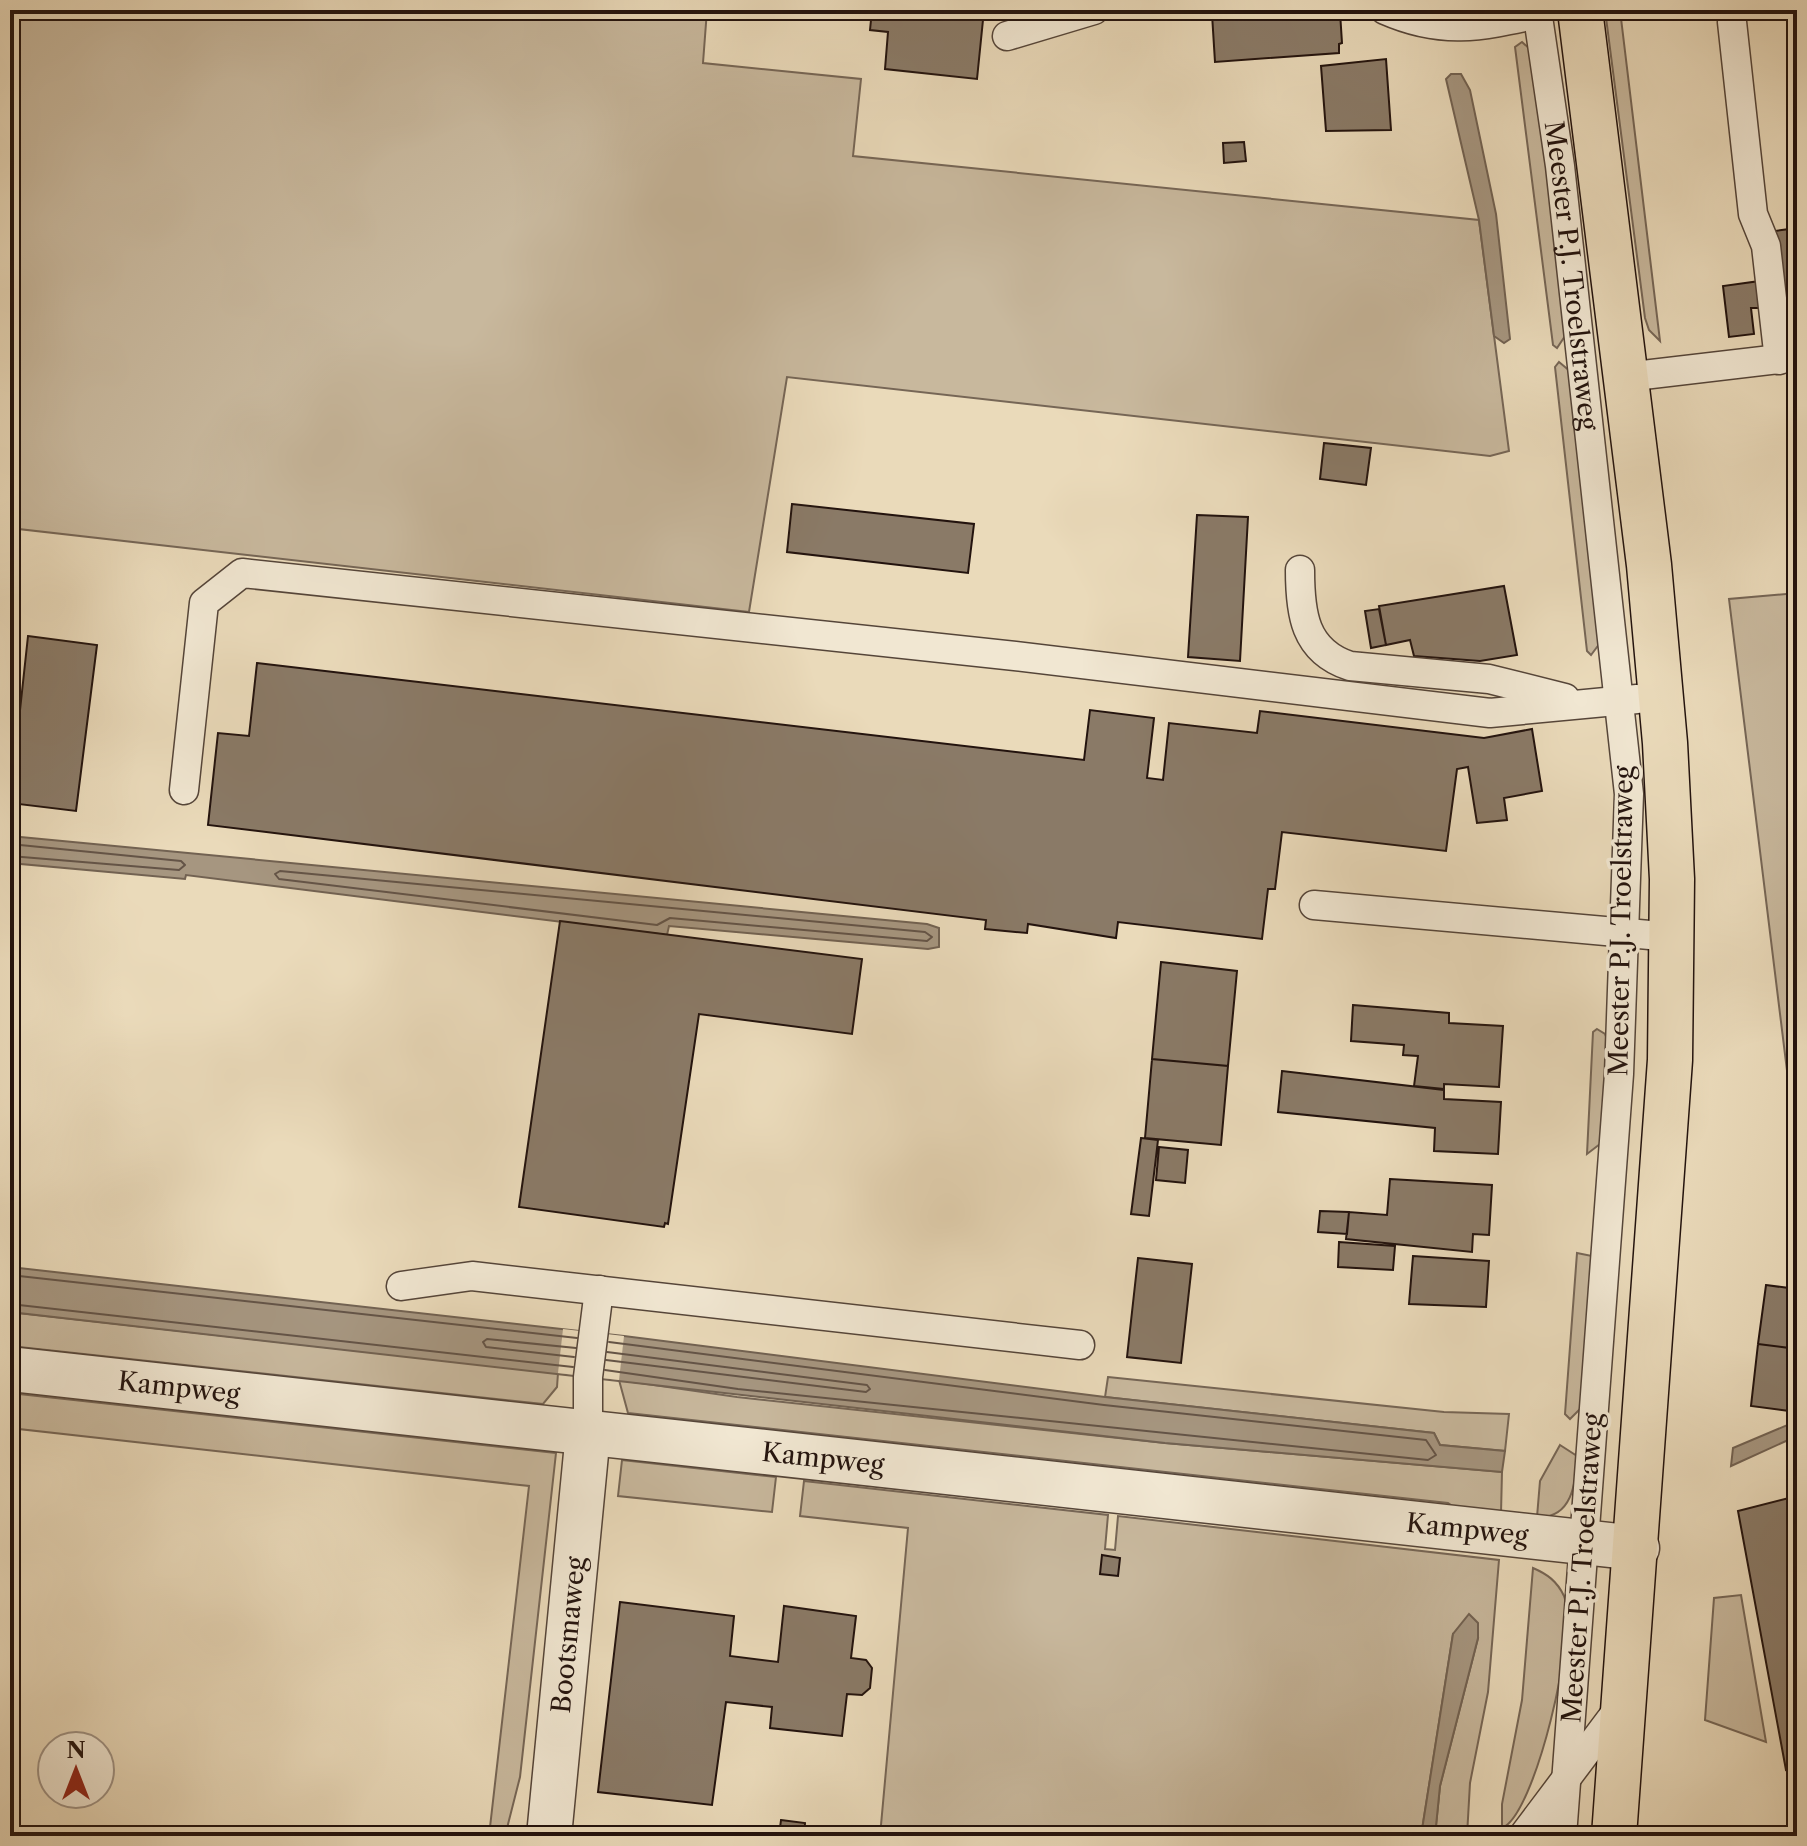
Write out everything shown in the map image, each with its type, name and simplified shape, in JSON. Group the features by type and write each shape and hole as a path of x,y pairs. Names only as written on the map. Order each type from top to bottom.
{"main road":[{"name":"Meester P.J. Troelstraweg","path":"1580,10 1626,377 1641,699 1672,937 1670,1060 1614,1836"}],"street":[{"name":"Kampweg","path":"10,1369 1637,1548"},
{"name":"Bootsmaweg","path":"549,1836 588,1433"}],"lane":[{"path":"1007,36 1094,10"},
{"path":"1385,10 1415,23 1456,28 1537,12"},
{"name":"Meester P.J. Troelstraweg","path":"1537,12 1641,699 1629,794 1627,934 1562,1836"},
{"path":"1626,377 1788,358 1766,246 1753,214 1732,22"},
{"path":"1300,570 1300,604 1305,626 1318,650 1334,661 1350,666 1489,679 1585,703"},
{"path":"184,790 204,603 242,573 999,655 1490,713 1641,699"},
{"path":"1314,905 1672,937"},
{"path":"401,1286 472,1276 1080,1345"},
{"path":"588,1433 588,1377 599,1290"},
{"path":"1523,1836 1624,1702"}],"shaded area":[{"path":"10,10 707,10 703,63 861,79 853,156 1479,220 1509,451 1490,456 787,377 749,612 10,528"},
{"path":"1605,10 1620,10 1660,341 1649,330 1645,318"},
{"path":"1522,42 1531,50 1567,333 1557,348 1553,345 1515,47"},
{"path":"1559,362 1571,372 1600,643 1591,655 1587,651 1555,367"},
{"path":"1797,593 1797,1152 1729,599"},
{"path":"1597,1029 1605,1034 1608,1041 1600,1144 1587,1154 1593,1032"},
{"path":"1577,1253 1592,1256 1581,1408 1570,1419 1565,1414"},
{"path":"10,1312 558,1373 557,1387 543,1404 10,1346"},
{"path":"1108,1377 1444,1412 1509,1414 1505,1451 1440,1445 1434,1433 1105,1397"},
{"path":"619,1380 737,1397 1165,1443 1502,1472 1501,1513 1455,1508 1448,1503 628,1413"},
{"path":"10,1393 556,1453 520,1777 505,1836 489,1836 529,1486 10,1428"},
{"path":"1560,1445 1577,1456 1573,1488 1565,1506 1558,1512 1537,1517 1540,1481"},
{"path":"622,1460 776,1477 772,1512 618,1496"},
{"path":"804,1481 1108,1515 1105,1549 1115,1550 1118,1516 1499,1560 1488,1692 1470,1783 1467,1836 1435,1836 1440,1786 1478,1638 1453,1634 1421,1836 880,1836 908,1528 800,1516"},
{"path":"1533,1568 1551,1579 1564,1596 1567,1616 1565,1645 1551,1721 1540,1759 1515,1816 1502,1828 1502,1804 1522,1700"},
{"path":"1741,1595 1766,1742 1705,1720 1714,1598"}],"water":[{"path":"1451,74 1461,74 1470,90 1496,214 1510,339 1504,343 1494,336 1479,220 1446,79"},
{"path":"10,836 927,924 939,928 939,947 928,949 669,926 667,935 186,875 185,879 10,863"},
{"path":"10,1267 624,1336 1105,1397 1434,1433 1440,1445 1505,1451 1502,1472 1165,1443 10,1312"},
{"path":"1797,1421 1797,1436 1731,1466 1733,1448"},
{"path":"1469,1614 1478,1623 1478,1638 1440,1786 1435,1836 1421,1836 1453,1634"}],"pier":[{"path":"563,1329 624,1336 619,1380 558,1373"}],"building":[{"path":"872,10 984,10 977,79 885,69 888,32 870,30"},
{"path":"1231,10 1337,10 1340,12 1342,43 1339,44 1339,53 1215,62 1212,14"},
{"path":"1386,59 1391,130 1326,131 1321,66"},
{"path":"1244,142 1246,161 1224,163 1223,143"},
{"path":"1797,228 1797,288 1783,290 1775,231"},
{"path":"1760,281 1763,308 1751,308 1754,334 1729,337 1723,286"},
{"path":"1324,443 1371,448 1366,485 1320,479"},
{"path":"792,504 974,524 968,573 787,552"},
{"path":"1197,515 1248,517 1240,661 1188,657"},
{"path":"1504,586 1517,655 1480,661 1414,656 1410,640 1386,645 1379,606"},
{"path":"1379,609 1386,645 1371,648 1365,611"},
{"path":"28,636 97,645 76,811 10,803"},
{"path":"257,663 1084,760 1090,710 1154,718 1147,778 1163,780 1169,723 1257,733 1260,711 1484,738 1532,729 1542,791 1504,798 1507,820 1477,823 1468,767 1457,769 1446,851 1282,832 1275,889 1268,889 1262,939 1118,922 1116,938 1028,924 1027,933 985,929 986,920 208,825 218,733 249,736"},
{"path":"560,921 862,959 852,1034 699,1014 668,1224 665,1223 664,1227 519,1207"},
{"path":"1161,962 1237,971 1228,1066 1152,1059"},
{"path":"1353,1005 1449,1013 1449,1023 1503,1026 1499,1087 1444,1084 1444,1089 1414,1086 1418,1056 1403,1055 1404,1045 1351,1041"},
{"path":"1152,1059 1228,1066 1221,1145 1145,1138"},
{"path":"1282,1071 1444,1090 1444,1099 1501,1102 1498,1154 1434,1151 1435,1128 1278,1112"},
{"path":"1141,1138 1158,1140 1149,1216 1131,1214"},
{"path":"1159,1147 1188,1150 1185,1183 1156,1180"},
{"path":"1390,1179 1492,1185 1489,1235 1473,1234 1472,1252 1346,1239 1349,1212 1387,1215"},
{"path":"1320,1211 1349,1212 1347,1234 1318,1232"},
{"path":"1339,1242 1395,1246 1393,1270 1338,1267"},
{"path":"1413,1256 1489,1261 1486,1307 1409,1304"},
{"path":"1138,1258 1192,1264 1181,1363 1127,1357"},
{"path":"1766,1285 1796,1289 1797,1349 1758,1344"},
{"path":"1758,1344 1797,1349 1797,1412 1751,1406"},
{"path":"1797,1497 1797,1768 1786,1770 1738,1511"},
{"path":"1102,1555 1120,1558 1118,1576 1100,1574"},
{"path":"620,1602 734,1616 730,1656 778,1662 784,1606 856,1616 851,1658 866,1660 872,1668 870,1688 862,1695 847,1694 842,1736 770,1728 772,1707 726,1702 712,1805 598,1792"},
{"path":"781,1820 805,1823 804,1836 779,1836"}]}
